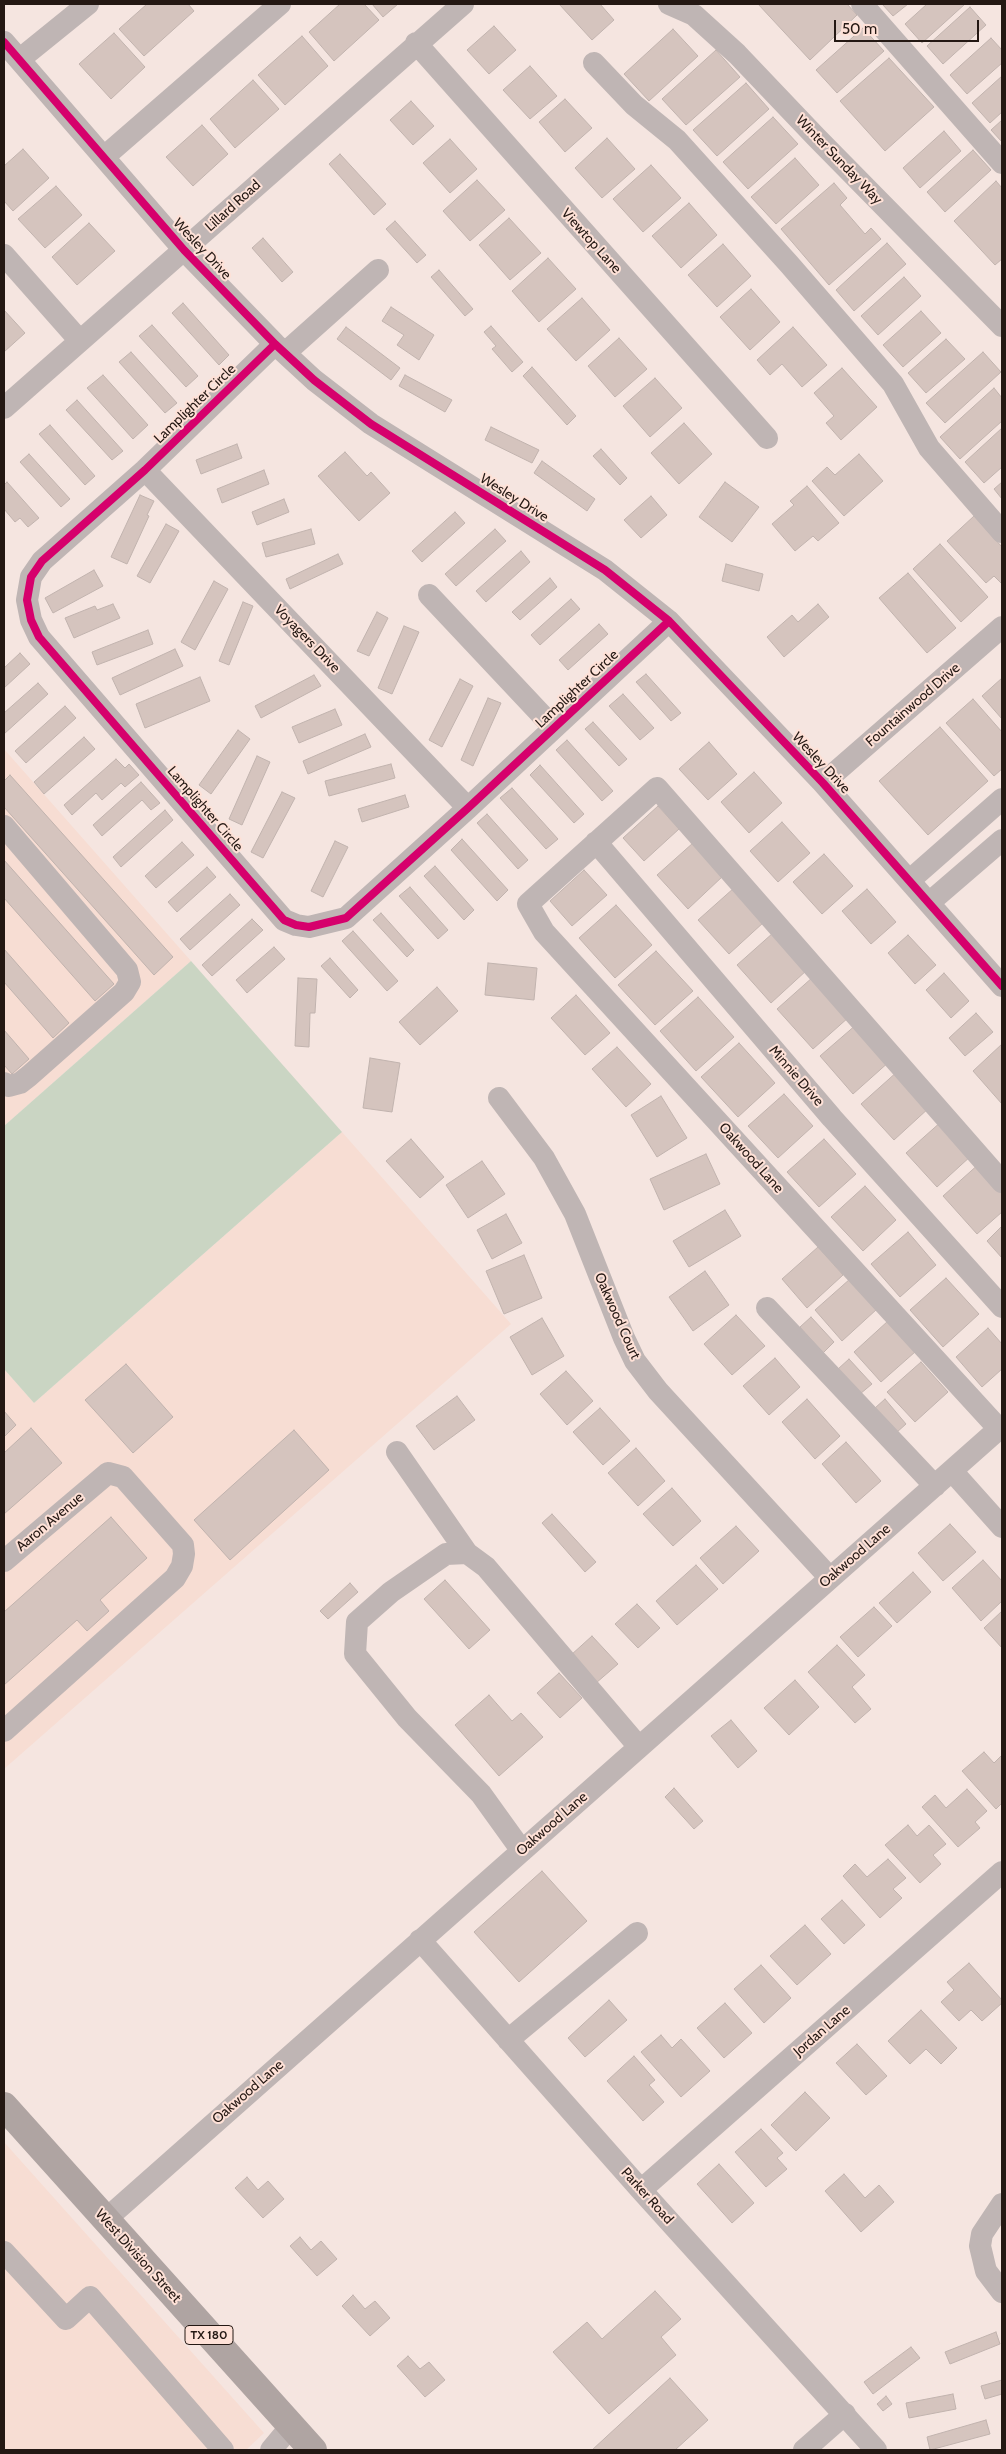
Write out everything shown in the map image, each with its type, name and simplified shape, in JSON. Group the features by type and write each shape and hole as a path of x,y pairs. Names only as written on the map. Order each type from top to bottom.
{"main road":[{"name":"West Division Street","path":"4,2106 104,2220 313,2450"}],"street":[{"path":"20,59 88,4"},
{"path":"104,157 280,4"},
{"name":"Lillard Road","path":"4,408 463,4"},
{"name":"Winter Sunday Way","path":"669,4 694,15 737,54 816,137 1000,318"},
{"path":"862,4 1002,163"},
{"name":"Wesley Drive","path":"4,42 184,250 280,349 314,380 371,424 605,570 669,620 823,783 930,902 1002,986"},
{"name":"Viewtop Lane","path":"416,44 767,438"},
{"path":"594,63 634,105 677,140 789,264 893,384 929,448 1002,532"},
{"path":"4,254 80,341"},
{"name":"Lamplighter Circle","path":"378,270 280,349 42,561 31,577 27,600 30,620 39,637 284,920 296,925 309,927 346,918 468,808 669,620"},
{"name":"Voyagers Drive","path":"145,470 468,808"},
{"path":"429,595 554,728"},
{"name":"Fountainwood Drive","path":"823,783 1002,627"},
{"path":"596,842 657,788 1002,1182"},
{"path":"910,880 1002,799"},
{"path":"4,826 127,970 130,982 124,992 29,1076 9,1086 4,1083"},
{"path":"930,902 1002,840"},
{"name":"Oakwood Lane","path":"104,2220 1001,1427 544,932 528,904 596,842"},
{"name":"Minnie Drive","path":"596,842 832,1118 998,1294"},
{"name":"Oakwood Court","path":"499,1098 544,1158 575,1214 635,1361 658,1391 830,1578"},
{"path":"767,1308 935,1486"},
{"path":"397,1452 467,1553 486,1567 639,1747"},
{"path":"952,1470 1002,1527"},
{"name":"Aaron Avenue","path":"4,1561 108,1473 123,1477 183,1545 182,1566 174,1578 4,1731"},
{"path":"467,1553 446,1554 390,1592 357,1622 355,1654 408,1718 481,1794 522,1851"},
{"name":"Jordan Lane","path":"641,2190 1002,1872"},
{"path":"508,2040 637,1933"},
{"name":"Parker Road","path":"420,1940 641,2190 876,2450"},
{"path":"1002,2204 982,2234 980,2246 986,2271 1002,2292"},
{"path":"4,2252 66,2319 90,2297 223,2450"},
{"path":"804,2450 845,2414"},
{"path":"271,2450 291,2426"}],"shaded area":[{"path":"4,749 191,961 4,1126"},
{"path":"342,1132 511,1324 4,1769 4,1369 34,1403"},
{"path":"4,2142 264,2433 246,2450 4,2450"}],"green space":[{"path":"191,961 342,1132 34,1403 4,1369 4,1126"}],"building":[{"path":"147,4 188,4 194,11 144,56 119,29"},
{"path":"340,4 364,4 379,20 334,61 309,32"},
{"path":"372,4 398,4 383,17"},
{"path":"559,4 600,4 614,20 592,40"},
{"path":"758,4 847,4 857,15 810,60"},
{"path":"882,4 908,4 893,16"},
{"path":"927,4 965,4 922,43 905,24"},
{"path":"970,7 986,25 943,64 927,46"},
{"path":"494,26 516,50 489,74 467,50"},
{"path":"863,28 884,51 837,93 816,70"},
{"path":"673,29 698,56 649,101 624,74"},
{"path":"114,33 145,67 111,99 79,64"},
{"path":"302,36 328,66 285,105 258,75"},
{"path":"991,38 1002,50 1002,63 967,94 950,75"},
{"path":"716,50 740,77 686,125 662,99"},
{"path":"889,58 934,107 885,151 840,101"},
{"path":"530,66 557,96 530,119 503,90"},
{"path":"1002,76 1002,112 990,123 972,103"},
{"path":"253,80 279,109 235,148 210,119"},
{"path":"746,83 769,109 717,156 693,130"},
{"path":"565,99 592,128 565,152 539,122"},
{"path":"411,101 434,126 413,145 390,120"},
{"path":"773,117 798,144 748,189 723,162"},
{"path":"1002,120 1002,142 991,130"},
{"path":"202,125 228,154 193,186 166,157"},
{"path":"944,131 961,151 920,188 903,168"},
{"path":"607,138 635,169 602,198 575,168"},
{"path":"450,139 477,169 450,193 423,163"},
{"path":"23,149 49,178 13,211 4,201 4,166"},
{"path":"973,150 991,170 945,212 927,192"},
{"path":"340,154 386,204 374,215 329,164"},
{"path":"795,158 819,185 776,224 751,197"},
{"path":"651,165 681,198 643,232 613,199"},
{"path":"477,180 505,210 470,241 443,211"},
{"path":"996,181 1002,188 1002,259 995,265 954,221"},
{"path":"834,183 847,198 840,205 865,234 871,228 881,239 829,285 781,229"},
{"path":"56,186 82,215 45,248 18,219"},
{"path":"689,203 717,235 681,268 652,236"},
{"path":"509,218 541,253 510,280 479,245"},
{"path":"395,221 426,255 417,263 386,229"},
{"path":"89,223 115,251 77,285 52,257"},
{"path":"263,238 293,272 282,282 252,248"},
{"path":"887,243 906,264 854,311 836,290"},
{"path":"723,244 751,276 717,307 688,275"},
{"path":"548,258 576,289 539,322 512,291"},
{"path":"439,270 473,309 465,316 431,277"},
{"path":"904,277 921,296 878,335 861,316"},
{"path":"751,289 780,322 750,350 720,317"},
{"path":"582,298 610,330 576,361 547,329"},
{"path":"183,303 229,355 219,365 172,313"},
{"path":"391,307 434,335 419,360 397,345 404,335 382,321"},
{"path":"4,310 25,333 4,352"},
{"path":"921,311 941,333 903,367 883,345"},
{"path":"152,325 198,376 186,387 139,336"},
{"path":"491,326 523,362 512,372 492,349 496,346 484,332"},
{"path":"346,327 400,368 391,380 337,339"},
{"path":"793,327 827,365 802,387 782,364 770,375 757,360"},
{"path":"619,338 647,369 615,397 588,366"},
{"path":"946,339 965,359 926,393 908,373"},
{"path":"131,352 177,403 165,413 119,362"},
{"path":"983,352 1001,372 945,423 926,403"},
{"path":"532,367 576,416 567,425 523,376"},
{"path":"842,368 877,407 841,440 826,423 834,416 814,393"},
{"path":"103,375 148,425 133,439 87,388"},
{"path":"405,375 452,400 445,412 399,386"},
{"path":"655,378 682,408 650,437 623,406"},
{"path":"994,388 1002,398 1002,421 960,459 940,437"},
{"path":"77,400 123,451 112,460 66,410"},
{"path":"684,423 712,454 679,484 651,453"},
{"path":"50,425 95,476 85,485 39,434"},
{"path":"491,427 539,450 532,463 485,440"},
{"path":"1002,428 1002,467 984,483 965,462"},
{"path":"237,444 242,458 201,474 196,460"},
{"path":"601,449 627,478 620,485 593,456"},
{"path":"345,452 367,476 371,472 390,493 359,521 318,476"},
{"path":"29,454 70,499 61,507 20,462"},
{"path":"859,454 883,481 844,516 812,481 827,467 835,475"},
{"path":"542,461 595,499 587,511 534,473"},
{"path":"264,470 269,484 222,503 217,489"},
{"path":"7,482 39,518 28,527 20,518 15,522 4,509 4,485"},
{"path":"725,482 759,507 732,542 699,517"},
{"path":"1002,482 1002,499 994,489"},
{"path":"807,486 839,523 818,541 813,536 795,551 772,524 794,505 790,501"},
{"path":"140,495 154,501 127,564 111,557"},
{"path":"651,496 667,515 641,538 624,520"},
{"path":"284,499 289,512 257,525 252,512"},
{"path":"455,512 465,523 422,562 412,551"},
{"path":"974,516 1002,547 1002,584 994,576 986,583 947,541"},
{"path":"166,524 179,531 150,583 137,576"},
{"path":"311,529 315,544 266,557 262,543"},
{"path":"495,529 506,541 456,586 445,574"},
{"path":"940,544 988,597 961,622 913,569"},
{"path":"521,551 530,562 486,602 476,591"},
{"path":"338,554 343,564 290,589 286,579"},
{"path":"726,564 763,574 759,591 722,581"},
{"path":"94,570 103,586 53,613 45,598"},
{"path":"908,573 956,628 927,653 879,598"},
{"path":"550,578 557,587 520,620 512,612"},
{"path":"214,581 228,589 195,650 181,642"},
{"path":"571,599 580,609 540,645 531,635"},
{"path":"243,602 253,606 229,665 219,661"},
{"path":"113,604 120,618 74,638 65,618 95,606 97,610"},
{"path":"818,604 829,617 784,657 767,637 792,615 798,622"},
{"path":"377,612 388,618 369,656 357,651"},
{"path":"599,624 608,634 568,670 559,660"},
{"path":"404,626 419,632 392,694 378,688"},
{"path":"148,630 153,644 97,665 92,652"},
{"path":"175,649 183,666 120,695 112,678"},
{"path":"20,653 30,664 4,688 4,668"},
{"path":"646,674 681,713 671,721 636,682"},
{"path":"314,675 321,686 261,718 255,706"},
{"path":"200,677 210,701 145,728 136,704"},
{"path":"1002,678 1002,719 982,696"},
{"path":"460,679 473,686 442,747 429,740"},
{"path":"38,683 48,694 4,734 4,713"},
{"path":"623,694 654,728 640,740 609,706"},
{"path":"488,698 501,703 473,766 461,760"},
{"path":"973,699 1002,732 1002,769 994,776 946,723"},
{"path":"65,706 76,718 26,763 15,751"},
{"path":"335,709 342,725 299,743 292,727"},
{"path":"593,722 627,759 619,766 585,729"},
{"path":"940,727 988,781 928,835 879,781"},
{"path":"238,730 250,739 211,794 199,785"},
{"path":"365,734 371,747 308,774 303,761"},
{"path":"84,737 95,749 44,794 34,782"},
{"path":"567,740 613,791 602,801 556,750"},
{"path":"709,742 737,774 708,800 679,769"},
{"path":"257,756 270,762 242,825 229,819"},
{"path":"116,759 125,768 129,764 139,775 125,787 121,783 102,800 96,793 72,815 64,805"},
{"path":"391,764 395,778 329,796 325,781"},
{"path":"540,765 584,814 574,823 530,775"},
{"path":"754,772 782,803 749,833 721,802"},
{"path":"10,775 173,957 154,975 4,807 4,781"},
{"path":"141,782 160,803 151,810 142,800 102,836 93,825"},
{"path":"512,788 558,839 546,849 500,798"},
{"path":"282,792 295,798 263,858 251,852"},
{"path":"405,795 409,807 362,822 358,809"},
{"path":"658,806 679,829 644,861 623,838"},
{"path":"165,810 173,820 121,867 113,857"},
{"path":"487,814 528,860 518,869 477,823"},
{"path":"782,822 810,853 778,882 750,851"},
{"path":"462,839 508,890 497,901 451,850"},
{"path":"335,841 348,847 323,897 311,891"},
{"path":"182,842 194,855 156,888 145,876"},
{"path":"693,843 723,876 688,909 657,875"},
{"path":"824,854 853,886 822,914 793,882"},
{"path":"4,860 114,984 95,1001 4,898"},
{"path":"435,866 474,910 464,920 424,876"},
{"path":"207,867 216,877 177,912 168,902"},
{"path":"584,870 607,895 572,926 550,901"},
{"path":"410,887 448,930 438,939 399,896"},
{"path":"734,888 764,922 729,954 698,920"},
{"path":"867,889 896,922 871,944 842,911"},
{"path":"230,894 240,905 190,950 180,939"},
{"path":"616,905 652,945 615,978 579,938"},
{"path":"381,913 414,950 407,957 373,920"},
{"path":"252,919 263,930 212,976 202,965"},
{"path":"353,931 398,981 387,991 342,941"},
{"path":"773,933 807,970 771,1003 737,965"},
{"path":"908,935 936,965 915,984 888,953"},
{"path":"274,947 285,959 247,993 236,980"},
{"path":"4,949 69,1023 53,1038 4,982"},
{"path":"656,951 693,991 655,1025 618,985"},
{"path":"330,958 358,990 350,998 321,966"},
{"path":"488,963 537,968 534,1000 485,995"},
{"path":"944,973 969,1001 951,1018 926,990"},
{"path":"813,977 849,1017 813,1049 777,1009"},
{"path":"298,978 317,979 315,1013 310,1013 309,1047 295,1046"},
{"path":"437,987 458,1011 420,1045 399,1022"},
{"path":"576,995 610,1033 585,1055 551,1018"},
{"path":"698,997 734,1037 696,1071 660,1031"},
{"path":"976,1013 993,1032 965,1056 949,1038"},
{"path":"857,1024 890,1061 853,1094 820,1056"},
{"path":"4,1030 29,1059 12,1074 4,1065"},
{"path":"739,1043 775,1083 738,1117 701,1077"},
{"path":"1002,1044 1002,1104 973,1071"},
{"path":"617,1047 651,1084 626,1107 592,1069"},
{"path":"370,1058 400,1063 392,1112 363,1108"},
{"path":"898,1071 930,1107 894,1140 861,1104"},
{"path":"784,1094 813,1126 778,1158 748,1126"},
{"path":"661,1096 687,1138 657,1157 631,1115"},
{"path":"942,1121 972,1155 937,1187 906,1153"},
{"path":"411,1139 444,1177 420,1198 386,1161"},
{"path":"824,1139 856,1174 819,1207 787,1172"},
{"path":"706,1154 720,1184 664,1210 650,1179"},
{"path":"482,1161 505,1194 468,1218 446,1185"},
{"path":"980,1163 1002,1187 1002,1212 977,1234 943,1196"},
{"path":"865,1186 896,1220 863,1251 831,1217"},
{"path":"725,1210 741,1236 689,1267 673,1241"},
{"path":"506,1214 522,1243 492,1259 477,1230"},
{"path":"1002,1226 1002,1258 987,1241"},
{"path":"908,1232 936,1265 900,1297 871,1264"},
{"path":"818,1247 843,1275 807,1308 782,1279"},
{"path":"524,1255 542,1298 504,1314 486,1271"},
{"path":"705,1271 729,1305 693,1331 669,1297"},
{"path":"946,1278 979,1314 943,1347 910,1310"},
{"path":"850,1279 877,1309 842,1341 815,1310"},
{"path":"736,1315 765,1346 732,1375 704,1344"},
{"path":"811,1317 834,1342 823,1353 800,1327"},
{"path":"542,1318 564,1356 532,1375 510,1337"},
{"path":"888,1321 915,1352 881,1382 854,1352"},
{"path":"988,1328 1002,1344 1002,1369 982,1387 956,1357"},
{"path":"775,1358 800,1387 769,1415 743,1386"},
{"path":"849,1359 872,1384 860,1394 838,1369"},
{"path":"921,1362 948,1392 915,1422 887,1392"},
{"path":"126,1364 173,1417 133,1453 85,1400"},
{"path":"566,1371 593,1401 567,1425 540,1394"},
{"path":"457,1396 475,1420 434,1450 416,1426"},
{"path":"807,1399 840,1436 815,1459 782,1422"},
{"path":"885,1399 906,1424 896,1433 875,1408"},
{"path":"600,1408 630,1441 603,1465 573,1432"},
{"path":"4,1411 16,1425 4,1437"},
{"path":"31,1428 62,1463 4,1514 4,1453"},
{"path":"294,1430 329,1470 230,1560 194,1520"},
{"path":"846,1442 881,1481 856,1503 822,1464"},
{"path":"636,1448 665,1481 638,1506 608,1473"},
{"path":"672,1488 701,1521 673,1546 643,1514"},
{"path":"552,1514 596,1562 585,1572 542,1523"},
{"path":"111,1517 147,1558 100,1600 109,1611 87,1631 77,1620 4,1685 4,1612"},
{"path":"950,1524 976,1552 943,1581 918,1553"},
{"path":"736,1526 759,1551 723,1584 700,1558"},
{"path":"983,1560 1002,1581 1002,1601 981,1621 952,1588"},
{"path":"696,1565 718,1589 677,1625 656,1601"},
{"path":"913,1572 931,1592 897,1623 879,1603"},
{"path":"445,1580 490,1630 469,1649 424,1599"},
{"path":"350,1583 358,1592 328,1619 320,1611"},
{"path":"637,1604 660,1628 638,1648 615,1624"},
{"path":"874,1607 892,1626 858,1657 840,1637"},
{"path":"1002,1611 1002,1648 984,1628"},
{"path":"592,1636 618,1664 596,1683 571,1655"},
{"path":"837,1645 865,1675 852,1687 871,1709 855,1723 808,1672"},
{"path":"559,1673 582,1698 560,1718 537,1693"},
{"path":"795,1680 819,1707 789,1735 764,1708"},
{"path":"489,1695 512,1721 521,1713 543,1737 499,1776 455,1725"},
{"path":"731,1720 757,1751 738,1768 711,1736"},
{"path":"984,1752 994,1763 1002,1755 1002,1803 996,1809 962,1771"},
{"path":"674,1788 703,1821 694,1829 665,1797"},
{"path":"967,1789 987,1811 975,1822 980,1828 958,1847 922,1807 935,1795 946,1808"},
{"path":"908,1825 917,1836 929,1825 946,1844 933,1855 941,1864 920,1883 885,1845"},
{"path":"888,1859 906,1878 893,1889 902,1898 880,1918 843,1876 855,1864 867,1877"},
{"path":"542,1871 587,1921 519,1982 474,1932"},
{"path":"842,1900 865,1925 844,1944 821,1919"},
{"path":"805,1925 831,1954 797,1985 770,1956"},
{"path":"969,1963 1002,2000 1002,2003 982,2021 971,2010 959,2021 941,2002 954,1990 947,1982"},
{"path":"761,1965 791,1998 764,2023 734,1989"},
{"path":"609,2000 627,2020 585,2057 568,2038"},
{"path":"725,2003 752,2033 724,2058 697,2028"},
{"path":"921,2010 957,2048 941,2064 926,2049 910,2064 888,2041"},
{"path":"661,2035 672,2048 681,2039 710,2071 681,2097 641,2052"},
{"path":"857,2044 887,2076 866,2095 836,2063"},
{"path":"634,2056 655,2080 649,2085 664,2102 643,2121 607,2081"},
{"path":"805,2092 830,2118 796,2151 771,2125"},
{"path":"761,2129 783,2153 777,2158 787,2169 766,2187 735,2152"},
{"path":"719,2164 754,2203 732,2223 697,2184"},
{"path":"844,2174 865,2198 879,2185 894,2202 861,2232 825,2191"},
{"path":"247,2177 258,2190 268,2181 284,2199 263,2218 235,2188"},
{"path":"300,2237 311,2250 321,2241 337,2259 317,2276 290,2246"},
{"path":"655,2291 681,2319 661,2337 676,2355 609,2414 553,2352 587,2322 602,2339"},
{"path":"353,2295 365,2309 375,2301 390,2318 370,2336 342,2306"},
{"path":"996,2332 1000,2344 950,2364 945,2352"},
{"path":"911,2347 920,2358 873,2394 864,2382"},
{"path":"408,2356 420,2369 429,2362 445,2380 425,2397 397,2366"},
{"path":"670,2378 708,2420 675,2450 592,2450"},
{"path":"1002,2380 1002,2394 985,2399 981,2386"},
{"path":"953,2394 956,2409 909,2418 906,2403"},
{"path":"886,2396 892,2404 883,2411 877,2404"},
{"path":"986,2420 990,2434 930,2450 927,2437"}],"cycle path":[{"path":"4,42 184,250 275,344 314,380 371,424 605,570 669,621 823,783 1002,986"},
{"path":"275,344 145,470 42,561 31,577 27,600 31,620 39,637 284,920 296,925 309,927 346,918 468,808 669,621"}]}
